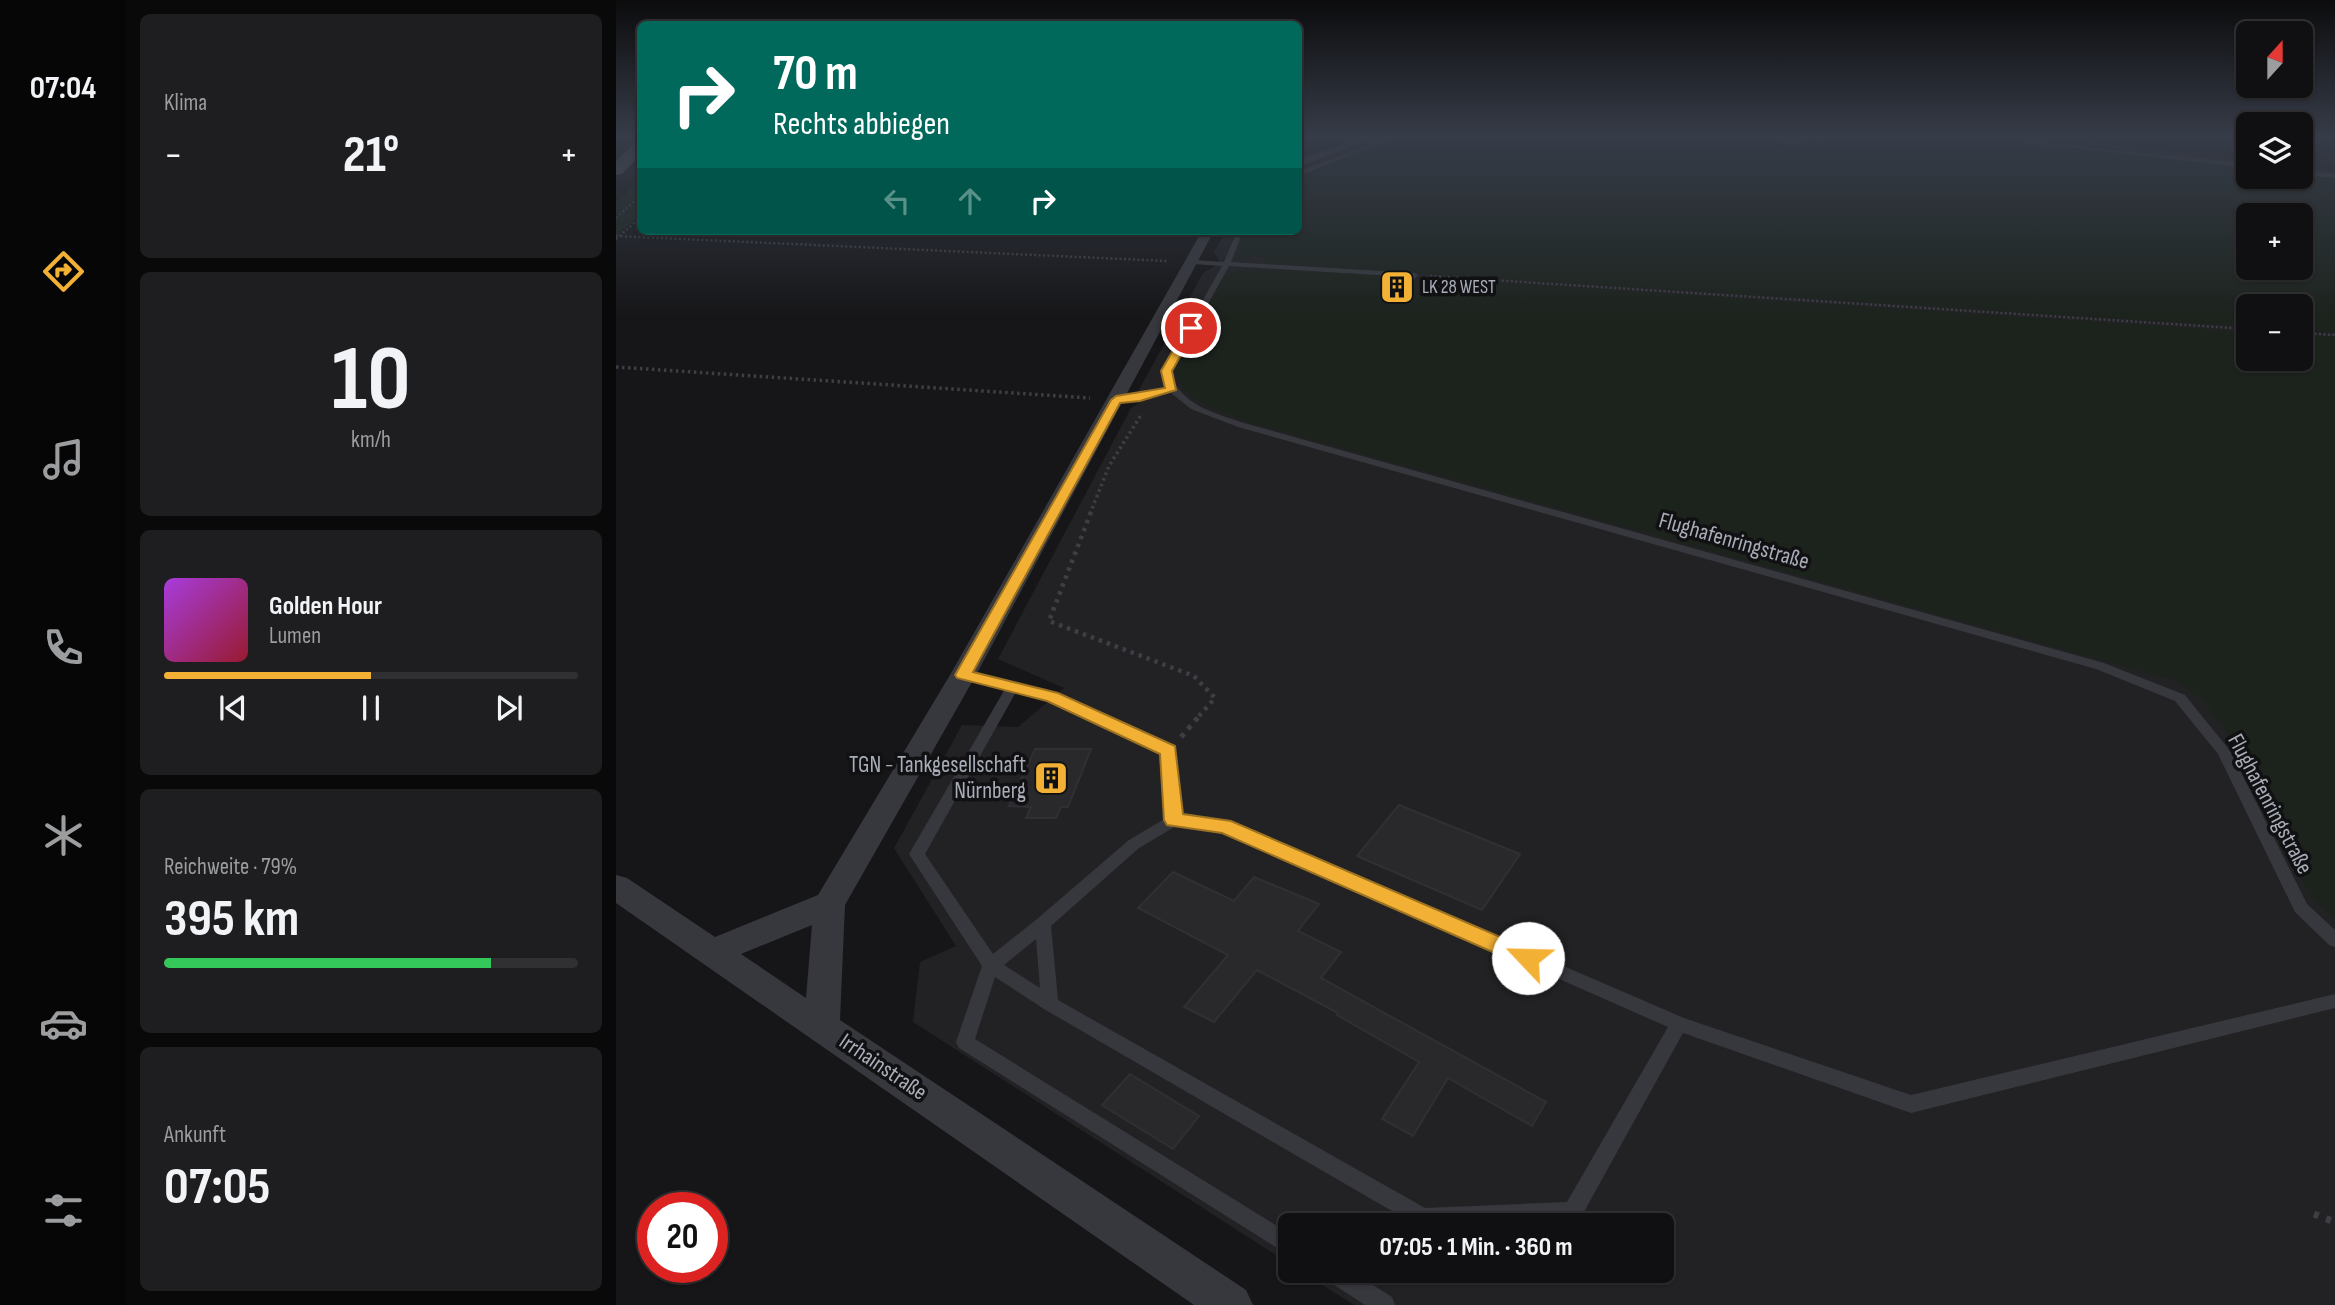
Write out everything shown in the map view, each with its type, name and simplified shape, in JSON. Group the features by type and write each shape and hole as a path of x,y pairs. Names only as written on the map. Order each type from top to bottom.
{"street":[{"name":"Irrhainstraße","path":"1206,235 963,675 829,904 822,1025 1231,1305"},
{"path":"616,887 822,1025"},
{"path":"712,952 829,904"}],"lane":[{"path":"1116,400 1171,390 1167,371 1227,263 1238,235"},
{"path":"1193,262 1415,275"},
{"path":"1406,289 1410,286 1405,284 1415,275"},
{"name":"Flughafenringstraße","path":"1171,390 1182,400 1241,425 2100,666 2179,698 2224,752 2301,908 2335,940"},
{"path":"963,675 1052,697 1168,751 1174,820"},
{"path":"1013,687 916,854 991,965 1050,1004 1423,1218 1573,1213 1679,1024"},
{"path":"1278,1238 965,1042 991,965 1043,924 1134,844 1174,820 1225,826 1679,1024 1911,1104 2335,1001"},
{"path":"1043,924 1050,1004"},
{"path":"1349,1283 1384,1305"}],"path":[{"path":"616,218 637,199"},
{"path":"618,237 637,221"},
{"path":"618,237 1193,262"},
{"path":"1415,275 2236,328"},
{"path":"2313,334 2335,335"},
{"path":"616,367 1116,400"},
{"path":"1155,393 1109,466 1049,621 1194,676 1215,698 1168,751"},
{"path":"2314,1214 2335,1222"}],"shaded area":[{"path":"622,197 637,197 637,218 616,236 616,202"},
{"path":"1302,197 2335,197 2335,1305 1354,1305 1319,1283 1674,1283 1674,1213 1278,1213 1278,1256 913,1022 920,962 956,946 894,848 962,725 1018,727 1064,688 998,659 1131,408 1143,400 1136,395 1203,273 1219,261 1214,252 1224,235 1302,235"},
{"path":"1302,197 2335,197 2335,333 2313,332 2313,294 2236,294 2236,326 1265,264 1270,260 1253,256 1243,260 1237,258 1242,235 1302,235"},
{"path":"1276,268 1406,277 1391,287 1408,290 1415,286 1410,284 1424,277 2236,331 2236,371 2313,371 2313,336 2335,337 2335,919 2313,900 2222,725 2201,698 2173,680 1245,421 1203,404 1187,391 1175,370 1215,288 1233,272"}],"building":[{"name":"TGN - Tankgesellschaft Nürnberg","path":"1035,749 1091,749 1068,807 1061,807 1056,818 1026,818 1031,807 1009,806"},
{"path":"1399,805 1520,854 1482,910 1357,856"},
{"path":"1173,872 1234,901 1254,877 1319,904 1298,931 1341,952 1321,978 1546,1102 1532,1126 1448,1078 1413,1136 1382,1119 1419,1062 1337,1015 1338,1013 1257,970 1214,1022 1184,1007 1228,955 1138,908"},
{"path":"1130,1074 1199,1116 1173,1149 1102,1105"}],"place":[{"name":"LK 28 WEST","path":"1397,287"},
{"name":"TGN - Tankgesellschaft Nürnberg","path":"1051,778"}],"route":[{"path":"1191,328 1167,371 1171,390 1116,400 963,675 1052,697 1168,751 1174,820 1225,826 1528,958"}]}
